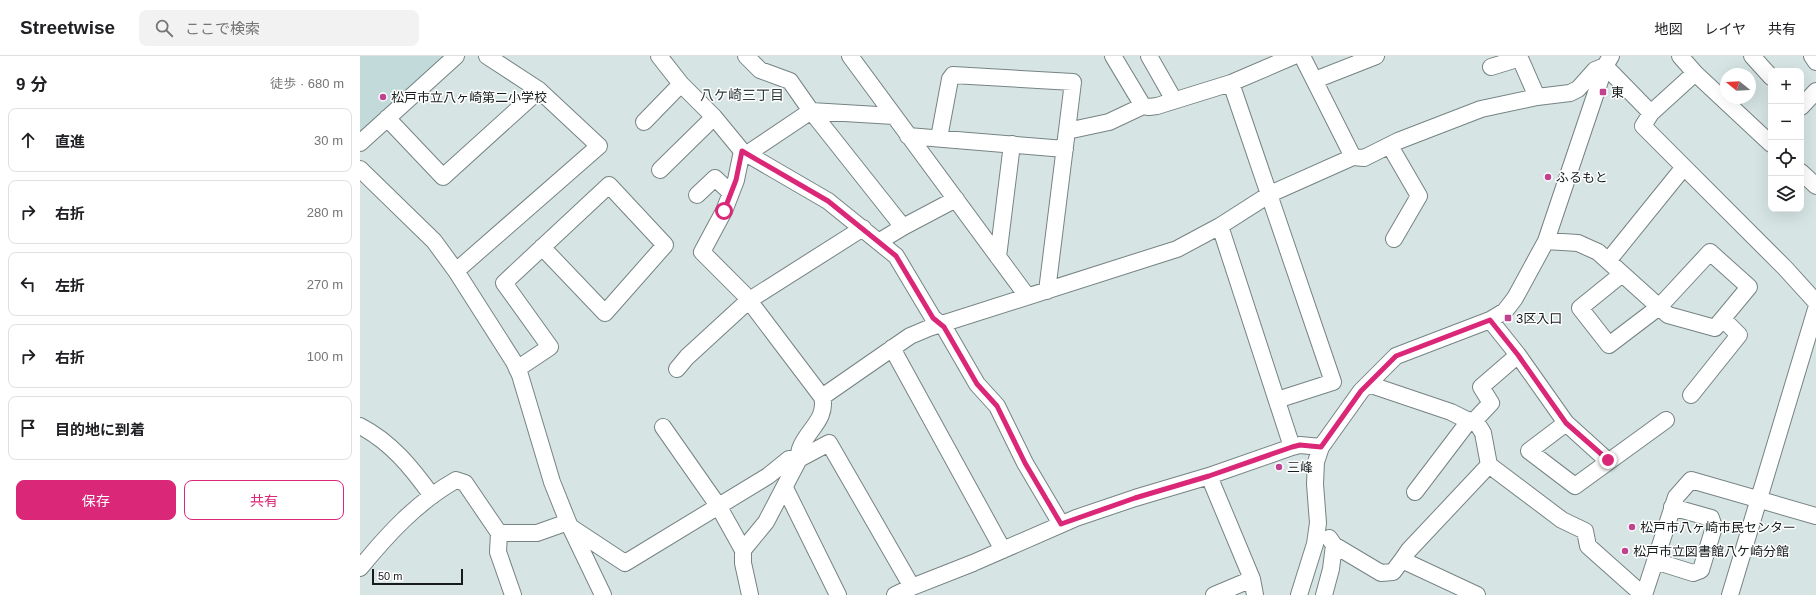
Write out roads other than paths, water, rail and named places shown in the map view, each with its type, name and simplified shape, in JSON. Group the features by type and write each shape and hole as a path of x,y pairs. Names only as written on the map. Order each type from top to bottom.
{"street":[{"path":"360,143 456,56"},
{"path":"456,271 599,146 539,90 488,56"},
{"path":"659,56 681,84 714,117 744,152 828,201 880,241 896,256 933,318 944,327 977,384 997,406 1025,463 1061,524"},
{"path":"746,56 760,70 790,81 811,111 903,227"},
{"path":"850,56 1027,296"},
{"path":"1112,56 1143,106"},
{"path":"1149,56 1174,100"},
{"path":"1067,131 1109,122 1143,106 1149,107 1231,83 1294,56"},
{"path":"1302,56 1353,157"},
{"path":"1315,80 1376,56"},
{"path":"1680,56 1695,73 1769,140"},
{"path":"1752,56 1768,74"},
{"path":"1812,56 1816,62"},
{"path":"1491,67 1519,57 1537,97"},
{"path":"1608,61 1650,113"},
{"path":"822,397 910,336 1027,296 1047,291 1177,249 1220,226 1270,194 1353,157 1364,158 1481,109 1537,97 1570,93 1578,89 1595,70 1608,61"},
{"path":"1299,595 1315,544 1318,523 1315,484 1316,462 1321,447 1368,384 1396,356 1490,320 1505,311 1515,298 1546,242 1608,61"},
{"path":"1695,73 1650,113 1643,126 1785,268 1816,302"},
{"path":"939,138 950,79 953,75 1073,82 1047,291"},
{"path":"1231,83 1333,382 1277,400"},
{"path":"644,122 681,84"},
{"path":"387,118 442,177 539,90"},
{"path":"1804,104 1816,91"},
{"path":"743,550 766,522 799,459 800,448 820,418 824,404 822,397 748,302 744,294 702,252 731,193 744,152 811,111 894,116"},
{"path":"660,170 714,117"},
{"path":"908,136 1065,149"},
{"path":"998,257 1012,144"},
{"path":"1390,146 1419,196 1394,239"},
{"path":"1608,261 1684,167"},
{"path":"360,169 434,241 456,271 517,369 552,482 570,525 603,595"},
{"path":"1804,175 1816,186"},
{"path":"697,195 714,178 731,193"},
{"path":"517,369 550,347 504,283 542,247 609,185 665,245 605,313 542,247"},
{"path":"880,241 956,199"},
{"path":"1220,226 1292,447"},
{"path":"677,369 687,357 748,302 863,228"},
{"path":"1546,242 1578,243 1598,252 1622,274 1659,307 1668,315 1715,328 1749,287 1710,252 1659,307 1609,345 1580,308 1622,274"},
{"path":"1730,595 1816,309"},
{"path":"1691,395 1739,336 1723,319"},
{"path":"1490,320 1518,355 1566,423 1608,460"},
{"path":"892,348 1003,550"},
{"path":"1415,492 1472,420 1491,403 1481,386 1518,355"},
{"path":"1368,384 1472,420 1483,433 1490,465 1562,520 1585,531 1588,546 1643,595 1676,497 1691,480 1816,516"},
{"path":"1566,423 1529,451 1575,486 1608,460 1666,420"},
{"path":"360,426 392,447 414,472 432,496"},
{"path":"663,427 719,507 743,550 743,563 750,595"},
{"path":"500,534 537,533 570,525 625,563 768,476 789,458 799,459 829,443 905,592 1061,524 1135,498 1209,476 1292,447 1300,445 1321,447"},
{"path":"1318,523 1334,545 1381,573 1393,572 1409,550 1490,465"},
{"path":"1209,476 1252,579 1255,595"},
{"path":"360,568 395,528 432,496 456,480 465,483 500,534 498,552 513,595"},
{"path":"784,488 838,595"},
{"path":"1655,561 1693,573 1701,570 1714,527 1711,518 1672,507"},
{"path":"1324,595 1334,545"},
{"path":"1402,560 1477,595"},
{"path":"1214,595 1252,579"}],"place":[{"name":"東","path":"1603,92"},
{"name":"松戸市立八ヶ崎第二小学校","path":"383,97"},
{"name":"ふるもと","path":"1548,177"},
{"name":"3区入口","path":"1508,318"},
{"name":"三峰","path":"1279,467"},
{"name":"松戸市八ヶ崎市民センター","path":"1632,527"},
{"name":"松戸市立図書館八ケ崎分館","path":"1625,551"}],"district":[{"name":"八ケ崎三丁目","path":"742,95"}]}
